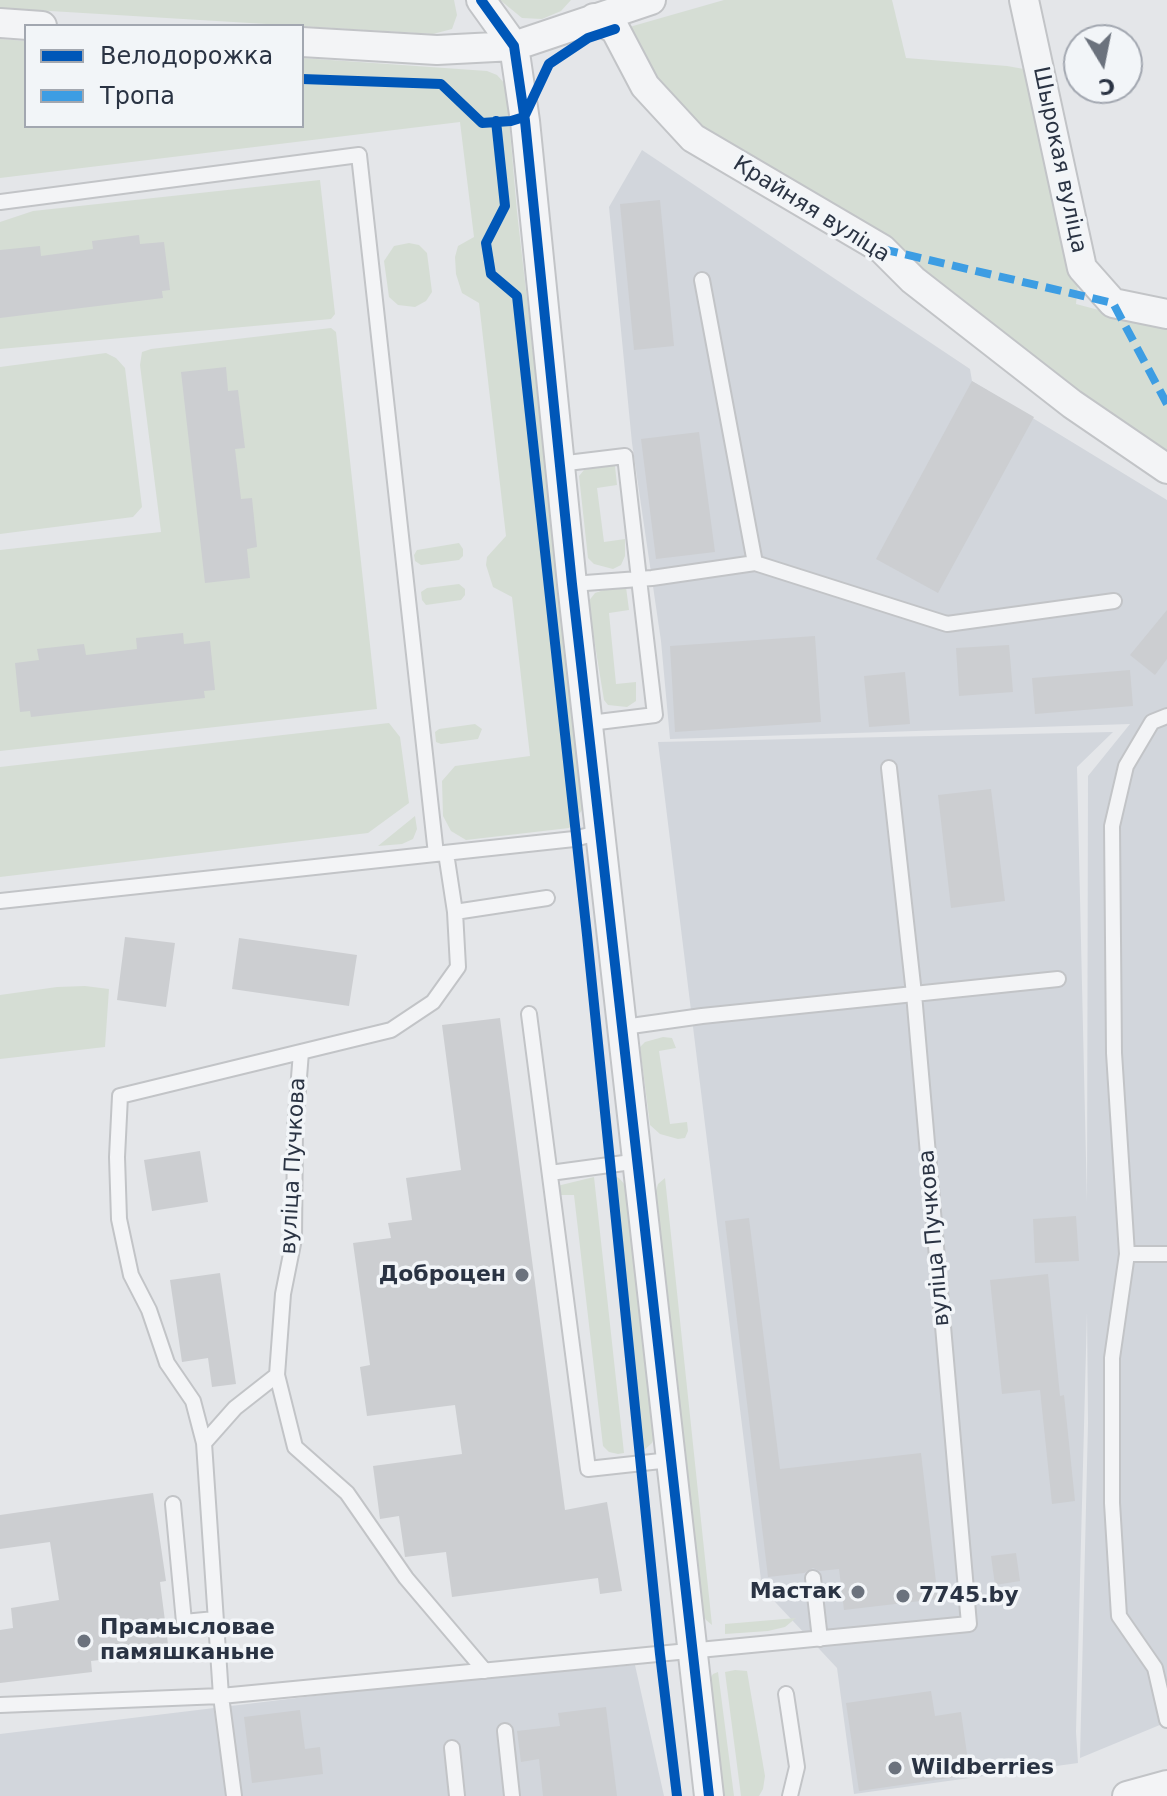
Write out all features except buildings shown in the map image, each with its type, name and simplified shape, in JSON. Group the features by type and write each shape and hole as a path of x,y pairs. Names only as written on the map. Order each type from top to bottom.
{"street":[{"path":"481,0 514,46 525,121 572,584 709,1796"},
{"path":"304,42 437,50 514,46 593,9 651,0"},
{"name":"Шырокая вуліца","path":"1024,0 1082,268 1113,303 1167,314"},
{"name":"Крайняя вуліца","path":"593,9 615,29 645,86 693,138 882,249 913,280 1059,395 1167,469"},
{"path":"0,23 24,25"},
{"path":"1127,1796 1167,1785"}],"lane":[{"path":"0,202 359,155 441,853 455,912 458,967 433,1002 391,1030 120,1096 117,1157 119,1219 131,1275 149,1310 167,1363 193,1401 204,1443 221,1696 234,1796"},
{"path":"702,280 755,563"},
{"path":"559,464 625,456 655,715 590,723"},
{"path":"572,584 639,579 755,563 947,624 1114,601"},
{"path":"1167,716 1152,722 1126,766 1112,826 1114,1053 1127,1254 1112,1358 1112,1503 1118,1602 1119,1616 1161,1666 1167,1720"},
{"path":"889,768 914,994"},
{"path":"0,901 574,839 601,832"},
{"path":"455,912 547,898"},
{"path":"624,1027 1058,979"},
{"name":"вуліца Пучкова","path":"0,1705 221,1696 969,1624 914,994"},
{"path":"529,1014 588,1469 670,1460"},
{"name":"вуліца Пучкова","path":"301,1052 295,1128 294,1239 283,1294 277,1375 295,1447 347,1493 406,1578 485,1671"},
{"path":"550,1173 639,1161"},
{"path":"1127,1254 1167,1254"},
{"path":"204,1443 235,1408 277,1375"},
{"path":"173,1504 184,1622 215,1619"},
{"path":"813,1578 820,1639"},
{"path":"786,1694 797,1767 790,1796"},
{"path":"505,1731 512,1796"},
{"path":"452,1748 457,1796"}],"shaded area":[{"path":"0,0 454,0 457,15 452,29 433,34 0,8"},
{"path":"500,0 571,0 561,11 542,19 522,18"},
{"path":"724,0 892,0 906,58 1024,69 1078,283 1076,304 1167,328 1167,457 695,131 650,76 626,28"},
{"path":"0,39 24,41 24,128 304,128 304,58 487,71 497,75 506,85 517,212 585,806 569,828 466,840 451,831 443,816 442,781 455,766 530,756 512,597 493,587 486,565 487,557 506,536 479,303 462,293 456,274 458,246 474,237 460,122 0,178"},
{"path":"642,150 970,369 972,381 1167,500 1167,1722 1080,1758 1088,1423 1087,1312 1076,1732 1078,1763 854,1794 837,1668 762,1588 658,742 1113,732 1077,767 1087,1203 1088,776 1130,724 670,739 661,641 632,443 609,207"},
{"path":"320,180 335,314 331,319 0,349 0,222 33,211"},
{"path":"419,245 427,253 432,292 426,301 415,307 398,305 389,297 384,261 394,246"},
{"path":"331,328 336,332 377,709 0,751 0,550 161,532 140,365 142,352"},
{"path":"106,353 125,368 142,507 133,517 0,534 0,367"},
{"path":"615,466 617,485 597,488 604,542 625,539 625,556 621,565 613,569 594,564 588,558 579,476 584,470"},
{"path":"459,543 463,556 459,560 421,565 415,561 417,550"},
{"path":"459,584 465,589 461,600 426,605 422,600 421,592 427,588"},
{"path":"618,585 626,587 629,610 609,613 616,684 636,682 636,701 627,707 608,705 604,700 588,602 595,593"},
{"path":"389,723 400,737 409,803 368,833 0,877 0,767"},
{"path":"475,724 482,729 478,739 436,742 435,732 439,729"},
{"path":"415,816 417,829 413,839 402,844 378,846"},
{"path":"85,986 109,989 105,1047 0,1059 0,995"},
{"path":"672,1038 676,1048 659,1051 670,1124 687,1122 685,1138 660,1134 650,1125 640,1047 645,1042"},
{"path":"614,1176 626,1186 654,1438 642,1452"},
{"path":"594,1177 624,1453 618,1454 609,1452 603,1446 574,1195 559,1195 557,1186"},
{"path":"665,1178 712,1625 702,1612 655,1195 658,1184"},
{"path":"796,1618 785,1627 768,1631 725,1634 725,1624"},
{"path":"635,1665 664,1796 0,1796 0,1734 412,1684"},
{"path":"747,1671 765,1776 759,1796 741,1796 725,1672"},
{"path":"718,1672 734,1796 724,1796 708,1682"}],"marked path":[{"path":"882,249 1113,303 1167,404"}],"cycle path":[{"path":"481,0 514,46 525,121 572,584 709,1796"},
{"path":"304,79 441,84 482,123 511,121 524,117 549,64 588,38 615,29"},
{"path":"496,121 505,206 486,243 491,274 517,296 677,1796"}],"place":[{"name":"Доброцен","path":"522,1275"},
{"name":"Мастак","path":"858,1592"},
{"name":"7745.by","path":"903,1596"},
{"name":"Прамысловае памяшканьне","path":"84,1641"},
{"name":"Wildberries","path":"895,1768"}]}
